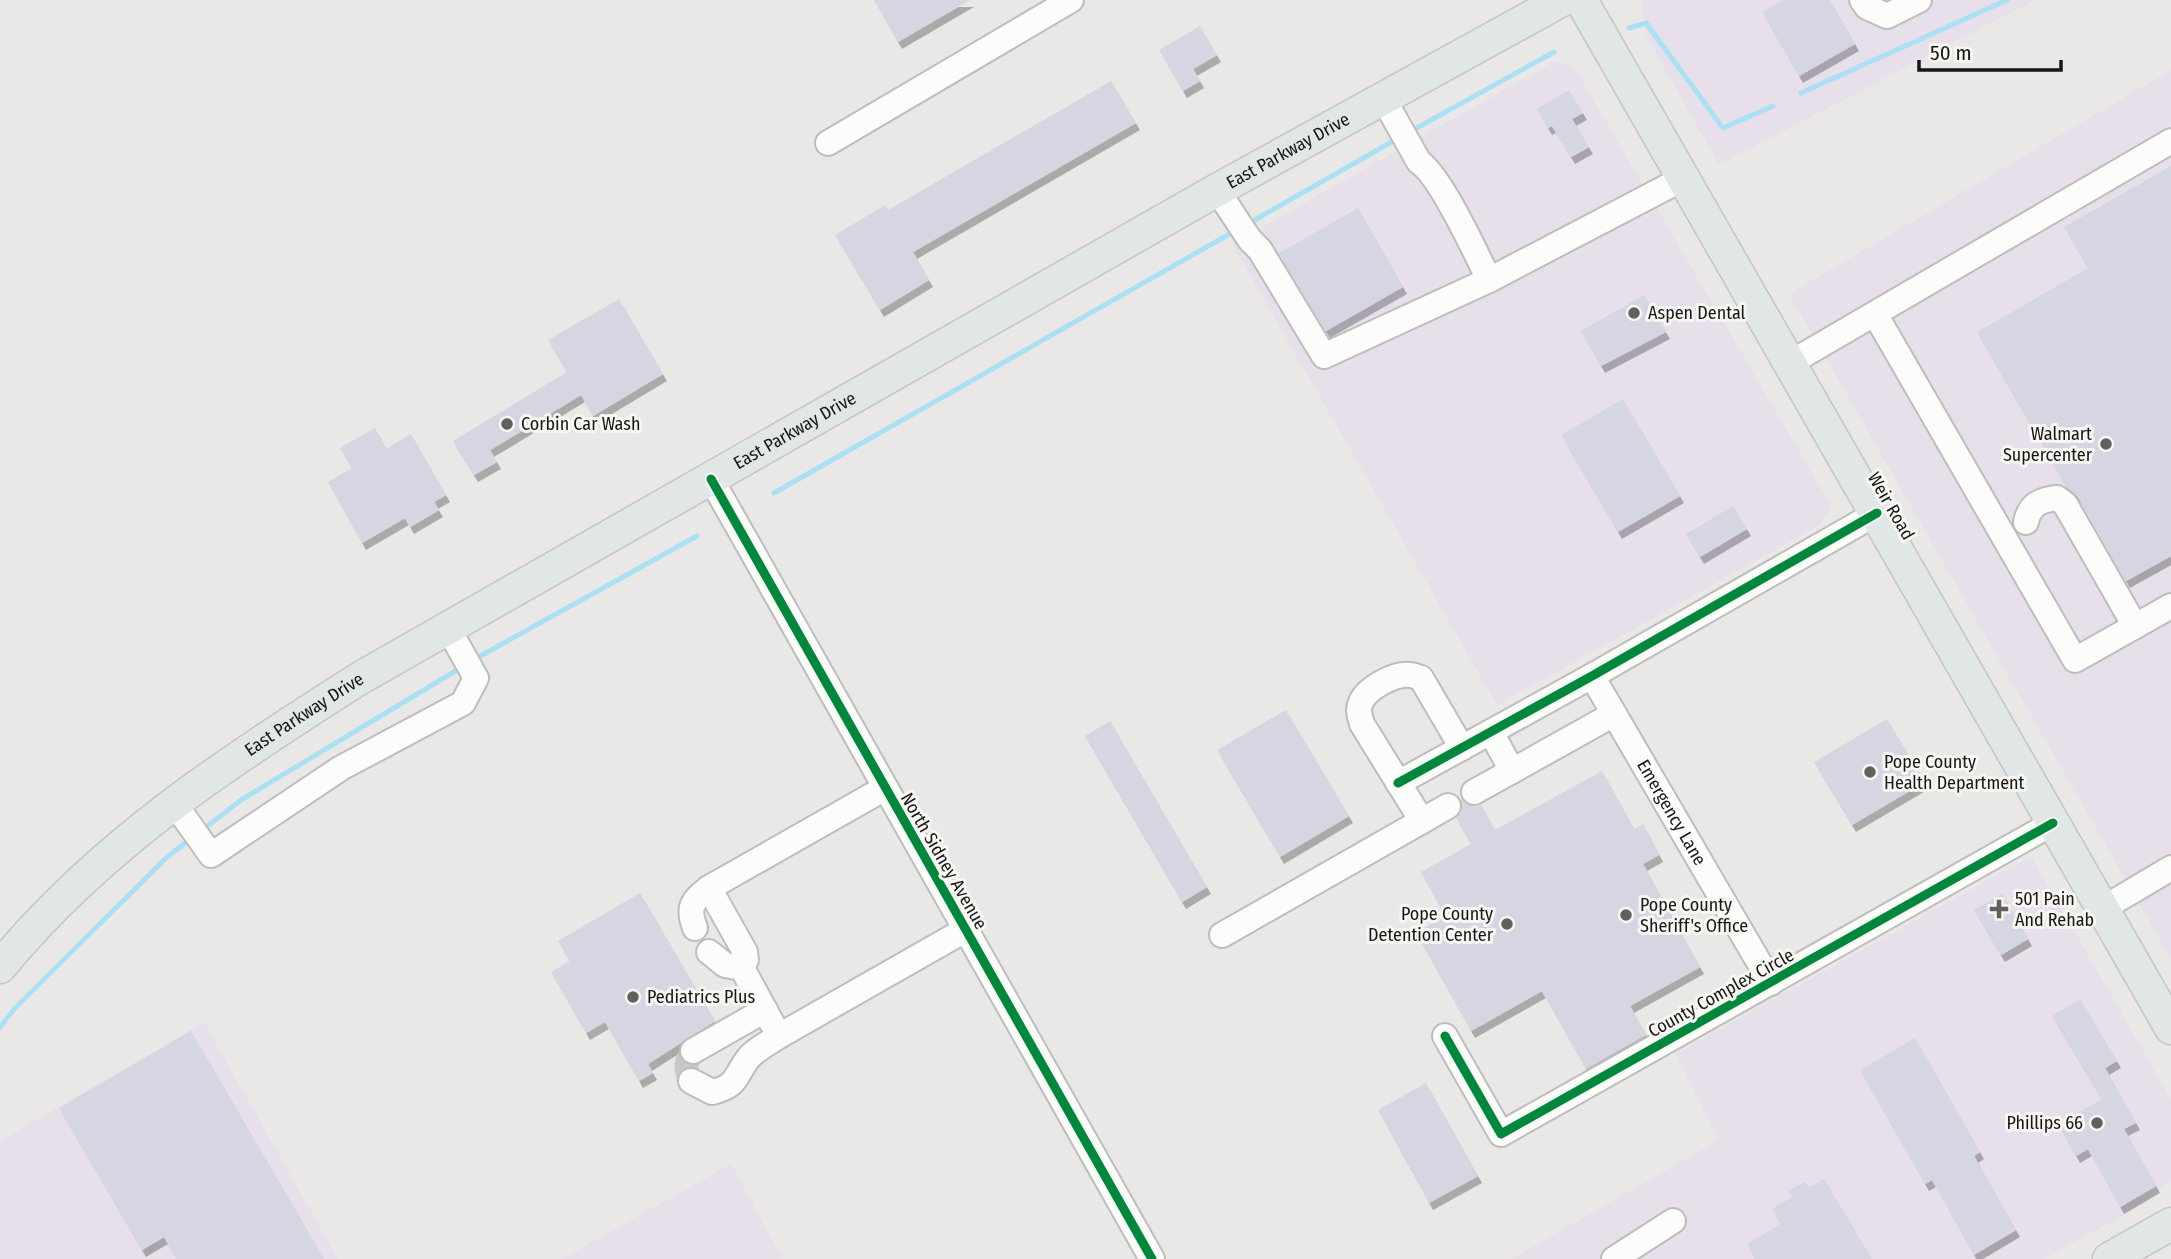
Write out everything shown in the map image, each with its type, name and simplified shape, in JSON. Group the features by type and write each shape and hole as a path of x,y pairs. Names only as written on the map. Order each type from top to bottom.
{"main road":[{"name":"East Parkway Drive","path":"0,967 74,887 130,837 270,735 362,677 1217,190 1562,0"},
{"name":"Weir Road","path":"1581,0 2171,1028"},
{"path":"2109,1259 2171,1224"}],"street":[{"path":"828,143 1071,0"},
{"path":"1865,4 1887,16 1919,0"},
{"path":"1383,98 1419,162 1436,183 1462,225 1489,280"},
{"path":"1790,363 2171,141"},
{"path":"1217,190 1250,240 1260,250 1324,356 1489,280 1684,178"},
{"path":"1875,314 2076,660 2171,606"},
{"name":"North Sidney Avenue","path":"710,479 1152,1259"},
{"path":"2026,523 2028,512 2034,504 2057,498 2065,504 2135,626"},
{"path":"1398,783 1877,513"},
{"path":"174,803 211,855 341,768 463,703 476,678 447,628"},
{"path":"1422,821 1363,724 1359,712 1361,701 1368,692 1396,676 1421,678 1462,748"},
{"name":"Emergency Lane","path":"1592,676 1771,983"},
{"path":"1474,792 1614,713"},
{"path":"1491,732 1512,771"},
{"path":"695,928 691,908 698,897 709,888 885,788"},
{"path":"1222,935 1448,806"},
{"name":"County Complex Circle","path":"1445,1035 1502,1134 2053,823"},
{"path":"2102,908 2171,868"},
{"path":"709,888 745,952 747,960 742,968"},
{"path":"691,1081 712,1092 724,1089 739,1076 748,1058 779,1036 965,930"},
{"path":"709,952 725,965 742,968"},
{"path":"742,968 779,1036"},
{"path":"693,1051 765,1010"},
{"path":"1614,1259 1673,1221"}],"shaded area":[{"path":"1641,0 2035,0 1719,165 1647,37"},
{"path":"1557,60 1577,72 1832,507 1820,525 1497,705 1232,244"},
{"path":"2171,70 2171,959 1789,294"},
{"path":"2031,856 2171,1099 2171,1181 2135,1209 2044,1259 1511,1259 1719,1140 1676,1054"},
{"path":"204,1022 338,1259 0,1259 0,1141"},
{"path":"731,1164 783,1259 562,1259"}],"building":[{"path":"874,0 970,0 898,42"},
{"path":"1783,0 1830,0 1855,44 1799,76 1762,12"},
{"path":"1200,26 1217,55 1193,69 1200,81 1183,91 1159,50"},
{"path":"1111,81 1136,123 913,252 929,280 880,310 835,235 885,205 888,210"},
{"path":"1569,90 1583,113 1572,119 1589,147 1571,157 1552,126 1548,128 1537,109"},
{"name":"Walmart Supercenter","path":"2171,166 2171,556 2126,581 2078,497 2066,486 1977,332 2088,268 2064,227"},
{"path":"1358,208 1403,287 1326,331 1279,253"},
{"name":"Aspen Dental","path":"1644,295 1666,332 1601,366 1581,331"},
{"path":"619,299 663,374 593,416 581,395 490,450 497,462 474,475 453,441 567,372 548,340"},
{"path":"1623,399 1680,496 1618,532 1561,435"},
{"path":"375,428 386,449 411,434 446,495 434,502 439,510 410,527 405,518 362,543 328,482 352,468 340,448"},
{"path":"1733,506 1747,529 1700,557 1686,534"},
{"path":"1286,710 1349,816 1280,857 1217,750"},
{"name":"Pope County Health Department","path":"1887,719 1925,782 1852,825 1814,762"},
{"path":"1110,721 1207,887 1182,902 1085,736"},
{"name":"Pope County Detention Center","path":"1602,771 1634,829 1643,824 1659,855 1643,864 1700,967 1630,1006 1646,1035 1586,1069 1542,991 1471,1031 1416,933 1445,916 1421,872 1471,844 1456,818 1461,813 1461,799 1473,807 1481,805 1495,830"},
{"name":"Pediatrics Plus","path":"640,893 715,1021 648,1064 653,1073 639,1081 605,1022 586,1033 551,972 570,961 558,941"},
{"path":"2002,894 2028,939 2001,955 1974,910"},
{"path":"2080,999 2117,1061 2105,1068 2136,1123 2124,1129 2156,1186 2120,1207 2088,1149 2076,1156 2058,1124 2102,1099 2052,1016"},
{"path":"191,1031 324,1259 177,1259 164,1237 142,1250 59,1108"},
{"path":"1915,1038 1980,1152 1974,1156 2016,1230 1974,1255 1932,1180 1925,1184 1860,1070"},
{"path":"1426,1083 1478,1176 1429,1203 1378,1110"},
{"path":"1824,1179 1872,1259 1755,1259 1747,1244 1781,1224 1772,1209 1792,1197 1788,1191 1804,1182 1810,1187"}],"waterway":[{"path":"1801,93 2007,0"},
{"path":"1629,28 1646,23 1723,128 1773,106"},
{"path":"1413,130 1554,52"},
{"path":"1251,222 1395,140"},
{"path":"774,493 1233,232"},
{"path":"473,660 697,536"},
{"path":"201,831 241,800 462,667"},
{"path":"0,1027 15,1008 165,859 190,839"}],"tunnel":[{"path":"691,1081 686,1066 693,1051"}],"cycle path":[{"path":"711,479 1152,1259"},
{"path":"1398,783 1877,513"},
{"path":"1445,1036 1501,1134 2053,823"}],"place":[{"name":"Aspen Dental","path":"1634,313"},
{"name":"Corbin Car Wash","path":"507,424"},
{"name":"Walmart Supercenter","path":"2106,444"},
{"name":"Pope County Health Department","path":"1870,772"},
{"name":"501 Pain And Rehab","path":"1999,909"},
{"name":"Pope County Sheriff's Office","path":"1626,915"},
{"name":"Pope County Detention Center","path":"1507,924"},
{"name":"Pediatrics Plus","path":"633,997"},
{"name":"Phillips 66","path":"2097,1123"}]}
